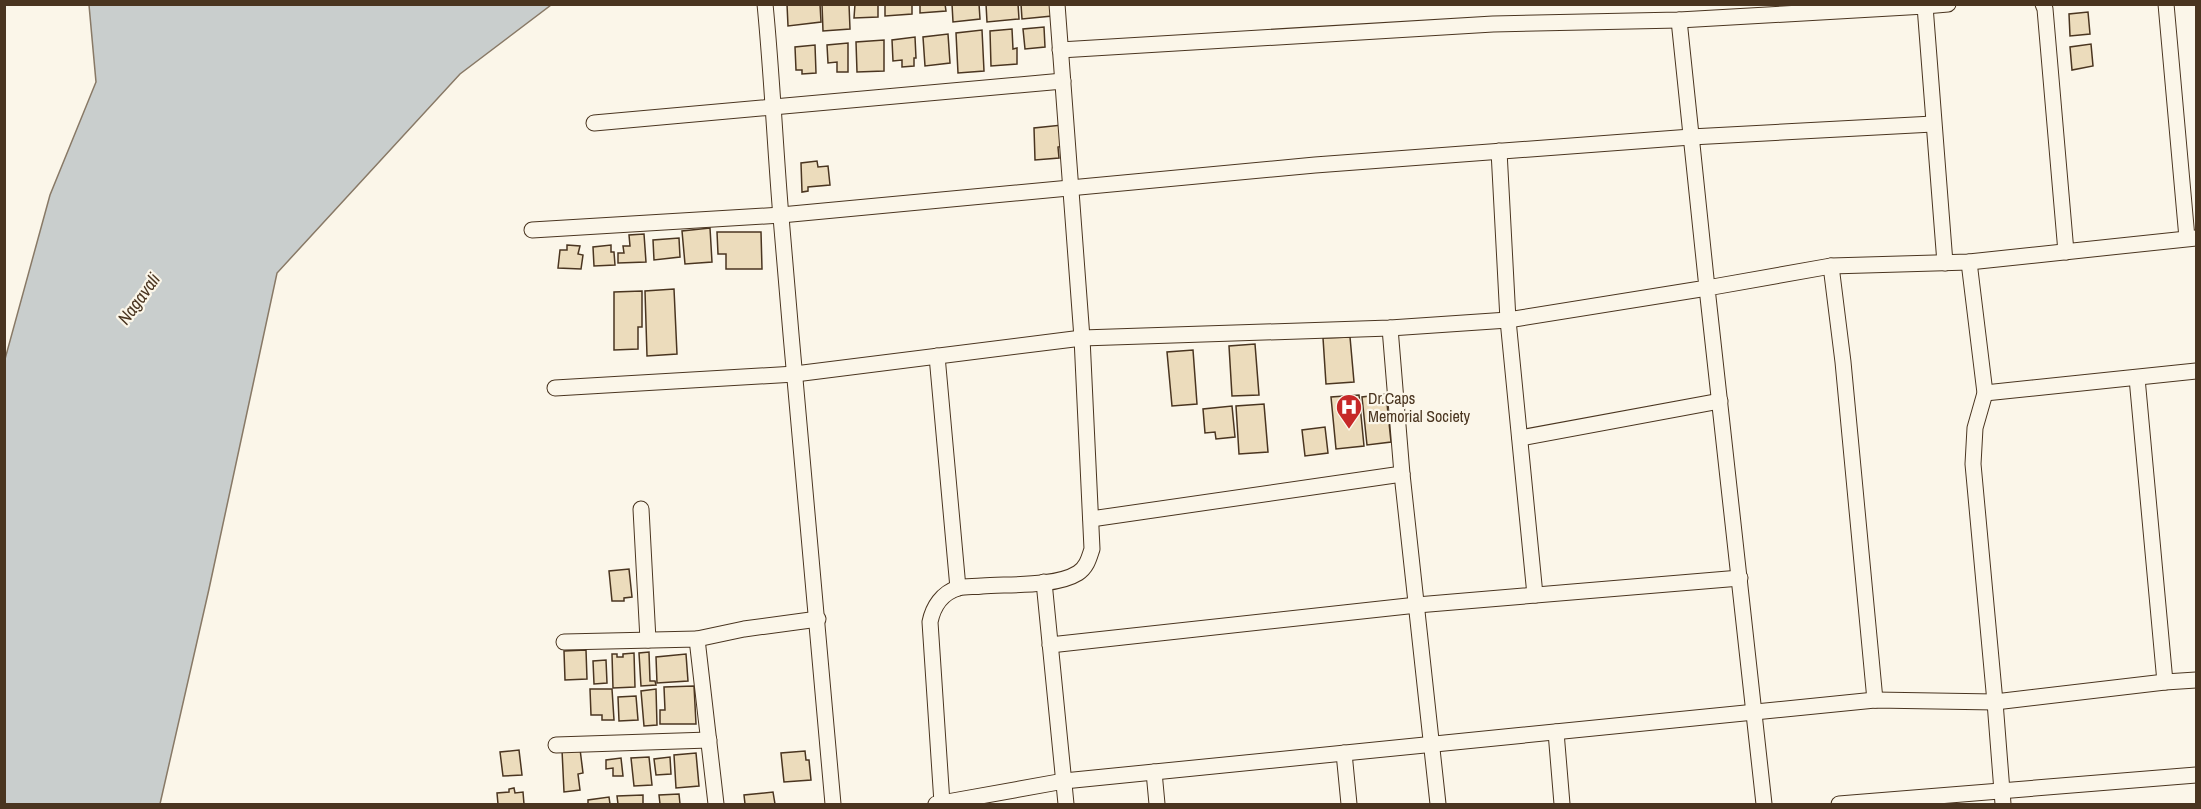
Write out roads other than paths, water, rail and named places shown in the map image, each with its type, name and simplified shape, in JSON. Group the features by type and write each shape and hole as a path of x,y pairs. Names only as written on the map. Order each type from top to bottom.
{"street":[{"path":"765,4 832,804"},
{"path":"1057,4 1082,338 1092,549 1088,563 1080,572 1067,578 1044,582 958,588 940,600 933,610 930,622 939,804 1064,782 1875,700 1995,702 2196,680"},
{"path":"1060,50 1493,24 1678,20 1948,4"},
{"path":"2043,4 2066,252"},
{"path":"555,388 795,374 1082,338 1390,328 1508,320 1831,266 1969,262 2192,238 2166,4"},
{"path":"1925,6 1945,263"},
{"path":"1678,20 1764,804"},
{"path":"594,123 1063,81"},
{"path":"532,230 781,215 1071,186 1499,151 1691,137 1933,124"},
{"path":"1499,151 1508,320 1535,595"},
{"path":"1969,262 1985,393 1975,428 1973,464 2002,798"},
{"path":"1831,266 1844,374 1875,700"},
{"path":"1390,328 1402,474 1438,804"},
{"path":"937,356 958,588"},
{"path":"1985,393 2196,371"},
{"path":"2137,378 2165,682"},
{"path":"1520,438 1720,402"},
{"path":"1091,519 1402,474"},
{"path":"641,509 648,640"},
{"path":"1050,645 1417,605 1740,578"},
{"path":"1044,582 1066,804"},
{"path":"564,642 697,639 744,629 818,619"},
{"path":"697,639 716,804"},
{"path":"1556,732 1562,804"},
{"path":"556,745 709,740"},
{"path":"1344,753 1348,804"},
{"path":"1154,772 1157,804"},
{"path":"1839,804 2002,798 2196,775"}],"water":[{"name":"Nagavali","path":"89,5 551,5 460,74 277,273 160,804 5,804 5,359 50,195 96,82"}],"place":[{"name":"Dr.Caps Memorial Society","path":"1349,430"}]}
